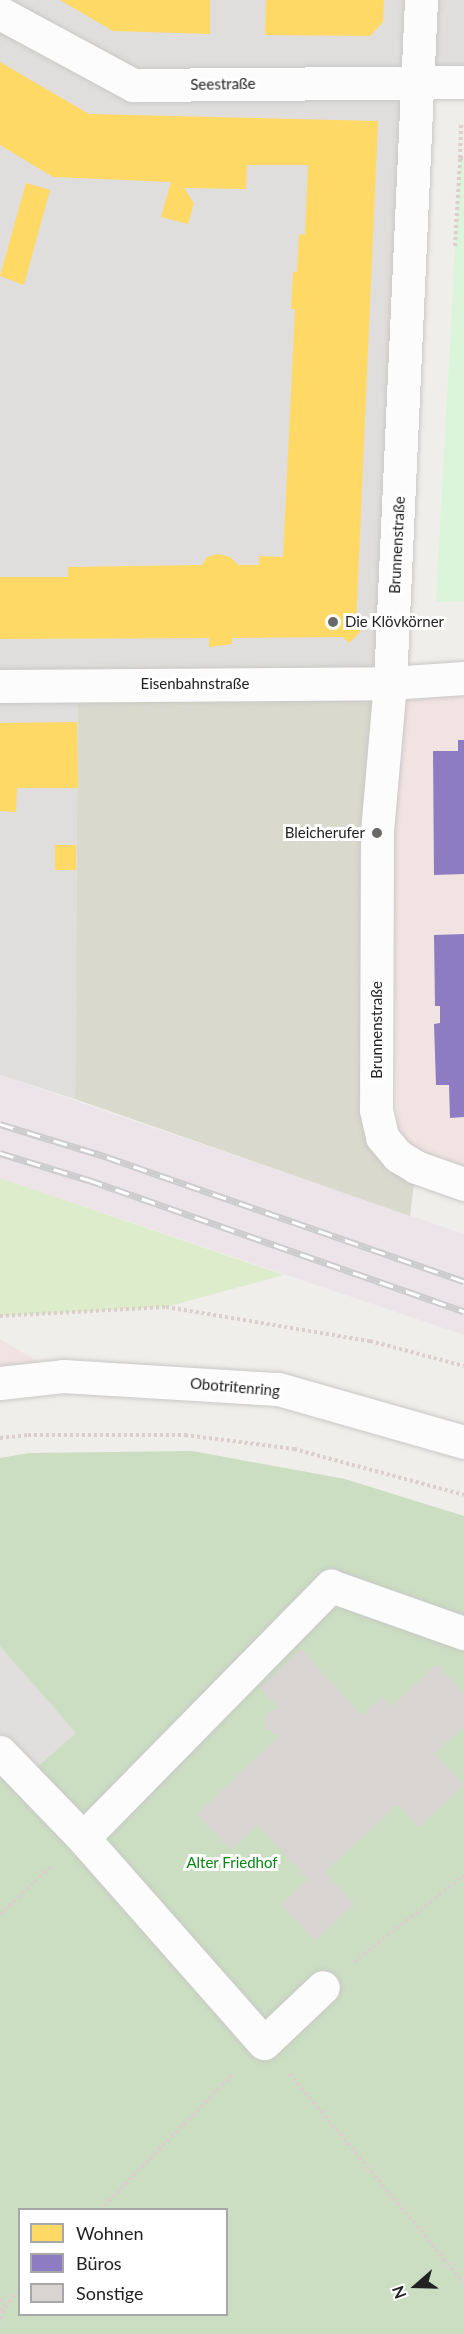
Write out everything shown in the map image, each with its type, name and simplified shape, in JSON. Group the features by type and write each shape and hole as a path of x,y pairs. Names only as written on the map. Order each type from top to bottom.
{"street":[{"path":"0,4 2,0"},
{"name":"Brunnenstraße","path":"421,0 390,683 377,832 376,1110 382,1137 398,1156 416,1167 464,1184"},
{"name":"Seestraße","path":"0,13 133,85 464,82"},
{"path":"390,683 464,678"},
{"name":"Eisenbahnstraße","path":"0,686 390,683"},
{"name":"Obotritenring","path":"0,1383 63,1376 278,1389 464,1442"},
{"path":"83,1838 331,1586 464,1634"},
{"path":"0,1752 83,1838 264,2043 323,1987"}],"path":[{"path":"0,1316 166,1306 370,1341 464,1366"},
{"path":"0,1438 28,1435 185,1435 294,1449 464,1495"},
{"path":"0,1914 83,1838"},
{"path":"323,1987 464,1875"},
{"path":"102,2208 264,2043 464,2283"},
{"path":"0,2310 18,2293"},
{"path":"0,2299 6,2305"},
{"path":"0,2322 6,2305"}],"shaded area":[{"path":"0,0 464,0 464,82 418,81 390,683 78,685 75,1099 0,1075"},
{"path":"464,678 464,1184 398,1156 390,683"},
{"path":"390,683 376,1110 416,1167 410,1216 75,1099 78,685"},
{"path":"0,1075 464,1234 464,1335 0,1178"},
{"path":"0,1339 63,1376 0,1383"},
{"path":"0,1646 76,1733 27,1776 0,1745"}],"green space":[{"path":"460,158 464,158 464,601 436,602"},
{"path":"0,1178 284,1275 166,1307 0,1316"},
{"name":"Alter Friedhof","path":"192,1451 345,1479 464,1516 464,2334 0,2334 0,1458 29,1453"}],"building: Wohnen":[{"path":"60,0 210,0 210,34 113,31"},
{"path":"266,0 384,0 383,22 370,36 265,35"},
{"path":"0,62 89,114 378,121 356,625 361,631 349,643 343,637 232,638 232,644 209,647 209,638 0,639 0,577 68,577 68,567 202,565 207,557 218,554 230,557 238,565 259,565 259,556 283,557 295,309 291,309 293,272 297,272 299,234 305,235 308,165 247,165 246,189 184,188 194,203 188,224 161,217 171,182 53,177 0,145"},
{"path":"26,183 50,190 24,285 0,276"},
{"path":"77,722 78,788 17,788 16,812 0,811 0,723"},
{"path":"55,845 76,845 76,870 55,870"}],"building: Büros":[{"path":"458,740 464,740 464,874 434,875 433,751 458,751"},
{"path":"464,934 464,1117 450,1118 449,1085 436,1085 434,1024 440,1023 440,1006 435,1006 434,935"}],"building: Sonstige":[{"path":"301,1649 362,1715 382,1697 391,1706 437,1664 464,1693 464,1727 435,1753 464,1785 419,1827 398,1804 325,1872 354,1904 315,1941 281,1904 308,1879 258,1825 231,1850 197,1814 279,1736 264,1727 266,1714 279,1708 260,1687"}],"railway":[{"path":"0,1124 107,1157 464,1281"},
{"path":"0,1153 89,1180 464,1311"}],"place":[{"name":"Die Klövkörner","path":"333,622"},
{"name":"Bleicherufer","path":"377,833"}]}
